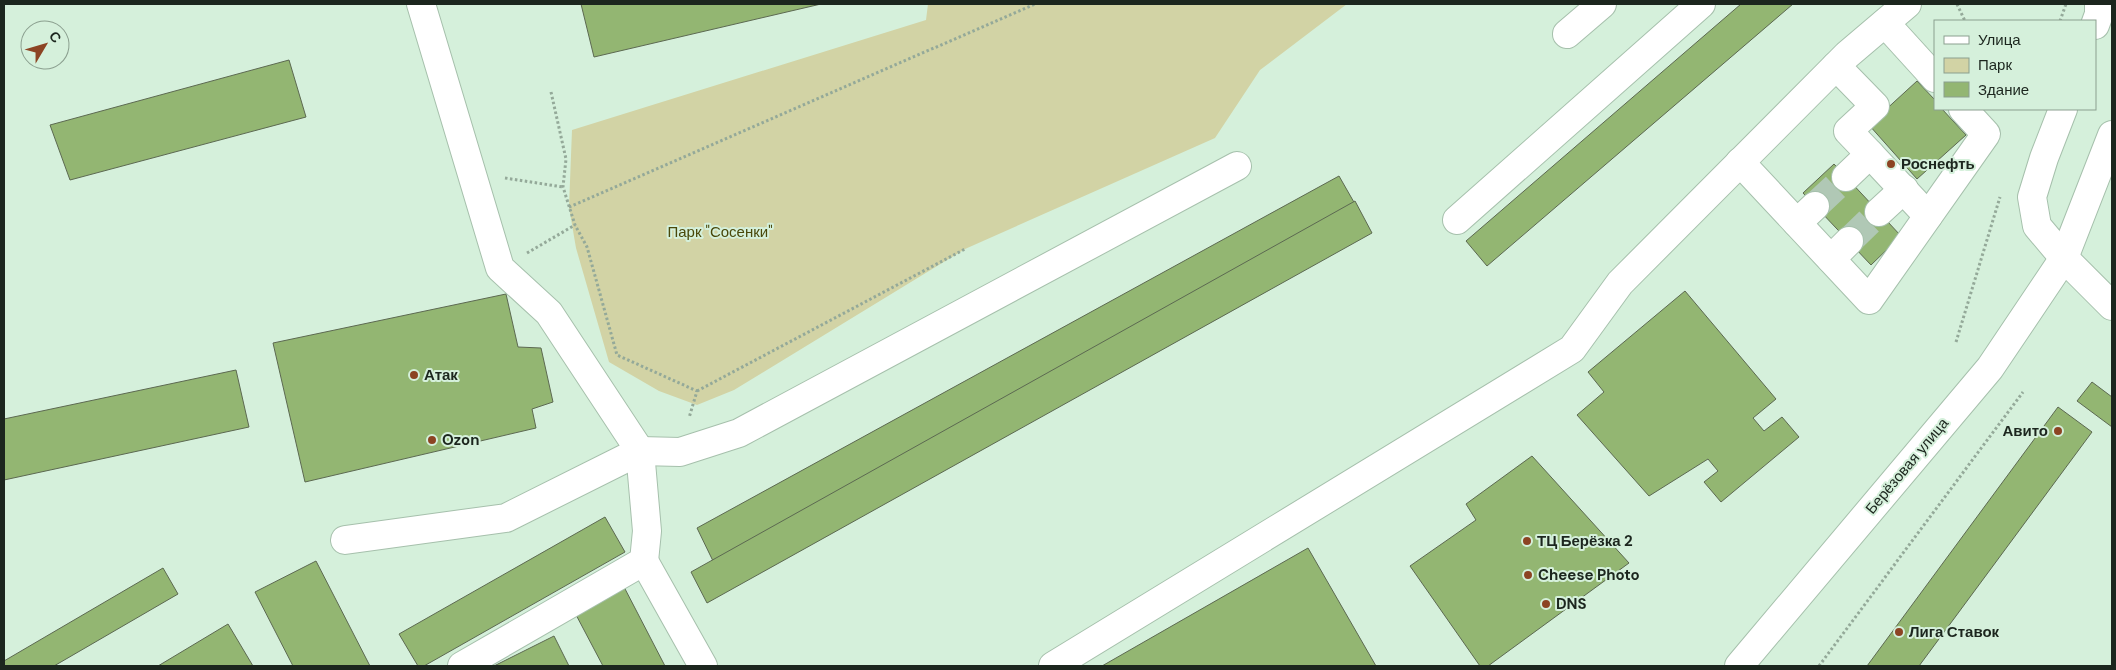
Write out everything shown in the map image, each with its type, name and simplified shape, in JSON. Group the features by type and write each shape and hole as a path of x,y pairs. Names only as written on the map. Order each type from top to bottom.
{"street":[{"path":"421,4 500,268 549,313 640,451 648,531 644,561 703,666"},
{"path":"1567,34 1602,4"},
{"path":"1457,220 1701,4"},
{"path":"1053,666 1572,349 1620,283 1836,66 1907,4"},
{"path":"2096,22 2099,14 2098,4"},
{"path":"1885,23 1934,77"},
{"path":"1836,66 1875,106 1848,131 1928,216"},
{"path":"1740,162 1806,215 1840,250 1869,300 1986,134 1964,110"},
{"path":"2062,110 2032,197 2036,226 2064,258 2112,306"},
{"name":"Берёзовая улица","path":"1738,666 1990,368 2064,258 2112,135"},
{"path":"1846,177 1870,154"},
{"path":"345,540 506,518 640,451 680,452 739,433 1237,166"},
{"path":"1879,212 1904,189"},
{"path":"462,666 644,561"}],"path":[{"path":"569,206 1035,4"},
{"path":"1957,4 1964,20"},
{"path":"2060,20 2066,4"},
{"path":"551,92 566,159 563,187 574,226 587,247 617,355 696,391"},
{"path":"472,173 563,187"},
{"path":"1956,342 2001,193"},
{"path":"500,268 574,226"},
{"path":"680,452 696,391 965,249"},
{"path":"1818,666 2023,392"}],"green space":[{"name":"Парк \"Сосенки\"","path":"928,4 1347,4 1260,70 1215,138 965,249 734,390 697,405 659,391 609,362 576,248 569,207 572,130 926,20"}],"building":[{"path":"581,4 821,4 594,57"},
{"path":"1741,4 1793,4 1487,266 1466,241"},
{"path":"289,60 306,117 70,180 50,125"},
{"path":"1917,81 1934,99 1934,110 1943,110 1966,135 1917,179 1869,125"},
{"path":"1834,164 1901,236 1871,265 1803,193"},
{"path":"1339,176 1355,204 713,561 697,528"},
{"path":"1355,201 1372,233 707,603 691,572"},
{"path":"1685,291 1776,399 1753,418 1764,431 1782,417 1799,437 1721,502 1704,482 1718,471 1708,459 1649,496 1577,415 1604,392 1588,372"},
{"name":"Атак","path":"506,294 518,347 541,348 553,402 532,409 536,428 305,482 273,343"},
{"path":"236,370 249,427 4,480 4,419"},
{"path":"2092,382 2112,397 2112,427 2077,401"},
{"path":"2058,407 2092,432 1919,666 1867,666"},
{"name":"ТЦ Берёзка 2","path":"1532,456 1629,563 1488,666 1480,666 1410,566 1476,520 1466,504"},
{"path":"605,517 625,552 424,666 418,666 399,634"},
{"path":"1308,548 1376,666 1102,666"},
{"path":"316,561 370,666 293,666 255,592"},
{"path":"163,568 178,594 54,666 4,666 4,661"},
{"path":"623,585 665,666 603,666 574,611"},
{"path":"228,624 253,666 158,666"},
{"path":"554,636 569,666 494,666"}],"tunnel":[{"path":"1815,206 1846,177"},
{"path":"1849,241 1879,212"}],"place":[{"name":"Роснефть","path":"1891,164"},
{"name":"Атак","path":"414,375"},
{"name":"Авито","path":"2058,431"},
{"name":"Ozon","path":"432,440"},
{"name":"ТЦ Берёзка 2","path":"1527,541"},
{"name":"Cheese Photo","path":"1528,575"},
{"name":"DNS","path":"1546,604"},
{"name":"Лига Ставок","path":"1899,632"}]}
